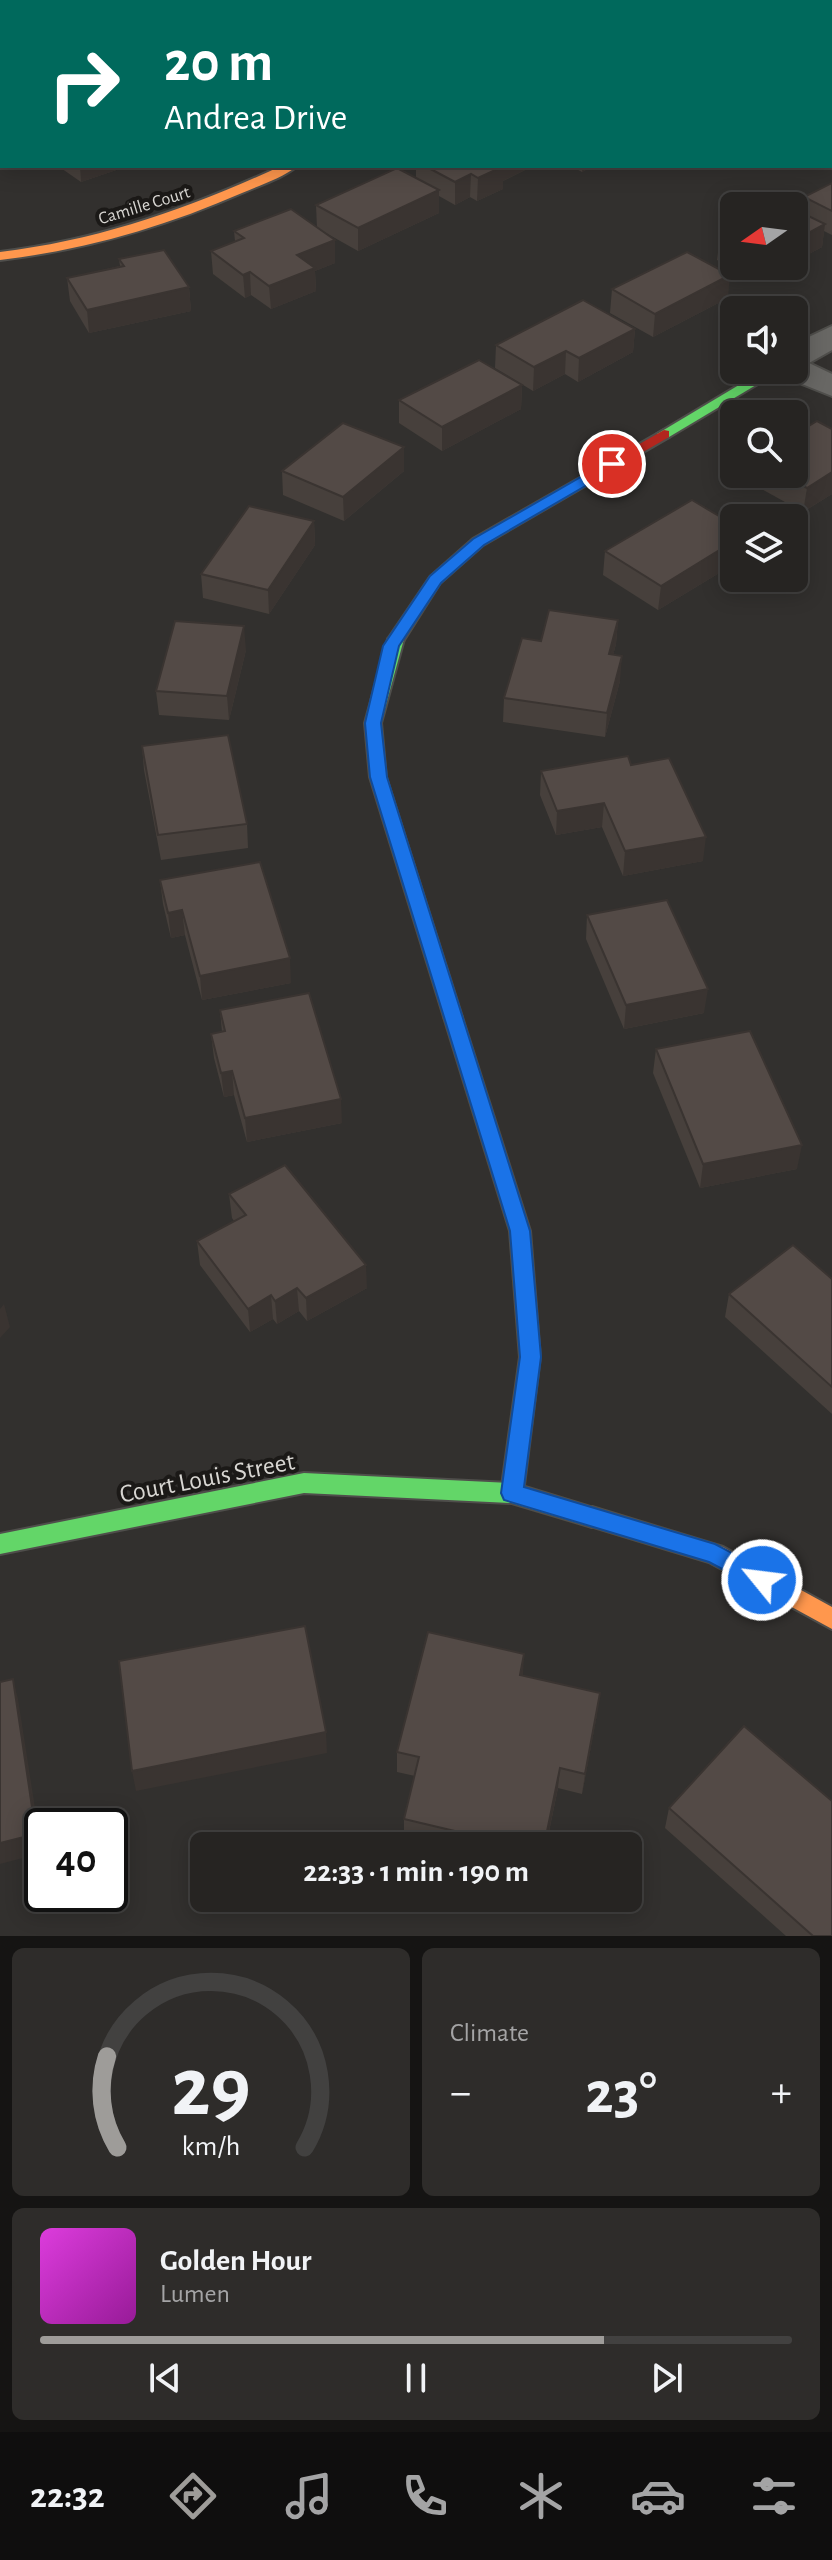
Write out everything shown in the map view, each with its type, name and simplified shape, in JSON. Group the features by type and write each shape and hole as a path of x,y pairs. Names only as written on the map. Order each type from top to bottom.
{"street":[{"name":"Camille Court","path":"0,256 69,247 152,227 201,209 287,168"},
{"path":"808,350 832,336"},
{"path":"808,375 832,386"},
{"path":"512,1493 530,1357 520,1231 378,777 373,723 391,646 435,580 478,542 750,384"},
{"name":"Court Louis Street","path":"0,1544 304,1483 512,1493 715,1554 832,1619"}],"building":[{"path":"397,168 439,190 358,228 316,205"},
{"path":"429,168 500,168 478,178 471,174 455,182"},
{"path":"832,183 832,211 808,199 808,195"},
{"path":"291,209 335,240 297,255 315,268 269,286 250,272 243,275 211,251 244,238 234,231"},
{"path":"808,216 825,224 808,233"},
{"path":"164,250 189,287 87,310 67,278 124,266 119,259"},
{"path":"687,252 720,270 720,280 655,314 612,289"},
{"path":"583,300 635,329 579,358 566,351 534,367 496,345"},
{"path":"479,360 522,385 442,427 399,400"},
{"path":"817,421 832,429 832,472 808,487 808,426"},
{"path":"343,423 404,447 343,497 282,471"},
{"path":"692,500 720,517 720,550 661,586 605,551"},
{"path":"249,506 314,521 268,590 201,574"},
{"path":"549,610 618,620 609,654 622,656 607,713 504,698 522,638 541,641"},
{"path":"175,621 244,626 227,696 156,691"},
{"path":"228,735 247,824 158,835 142,746"},
{"path":"628,756 631,765 669,758 706,837 625,851 604,803 557,811 541,771"},
{"path":"260,862 290,958 200,976 182,910 168,913 160,880"},
{"path":"667,900 708,989 626,1005 587,915"},
{"path":"309,993 341,1099 245,1118 232,1071 221,1073 211,1034 225,1031 220,1010"},
{"path":"750,1031 802,1145 703,1164 656,1049"},
{"path":"285,1165 366,1265 306,1298 297,1288 275,1301 271,1295 248,1309 197,1241 246,1215 229,1194"},
{"path":"793,1245 832,1279 832,1387 729,1294"},
{"path":"305,1626 326,1732 132,1771 119,1661"},
{"path":"428,1632 524,1654 520,1675 600,1693 585,1774 560,1768 547,1832 459,1832 404,1819 419,1757 397,1752"},
{"path":"13,1679 32,1808 24,1808 24,1837 0,1843 0,1682"},
{"path":"744,1726 832,1801 832,1936 813,1936 669,1808"}],"traffic: fast":[{"path":"664,434 750,384"},
{"path":"396,639 373,723 378,777 453,1017"},
{"path":"0,1544 304,1483 512,1493 592,1517"}],"traffic: slow":[{"path":"0,256 76,244 149,224 220,198 287,168"},
{"path":"453,1017 520,1231 530,1357 512,1493"},
{"path":"592,1517 715,1554 832,1619"}],"traffic: jam":[{"path":"396,639 435,580 478,542 664,434"}],"route":[{"path":"612,464 478,542 435,580 391,646 373,723 378,777 520,1231 530,1357 512,1493 715,1554 762,1580"}]}
